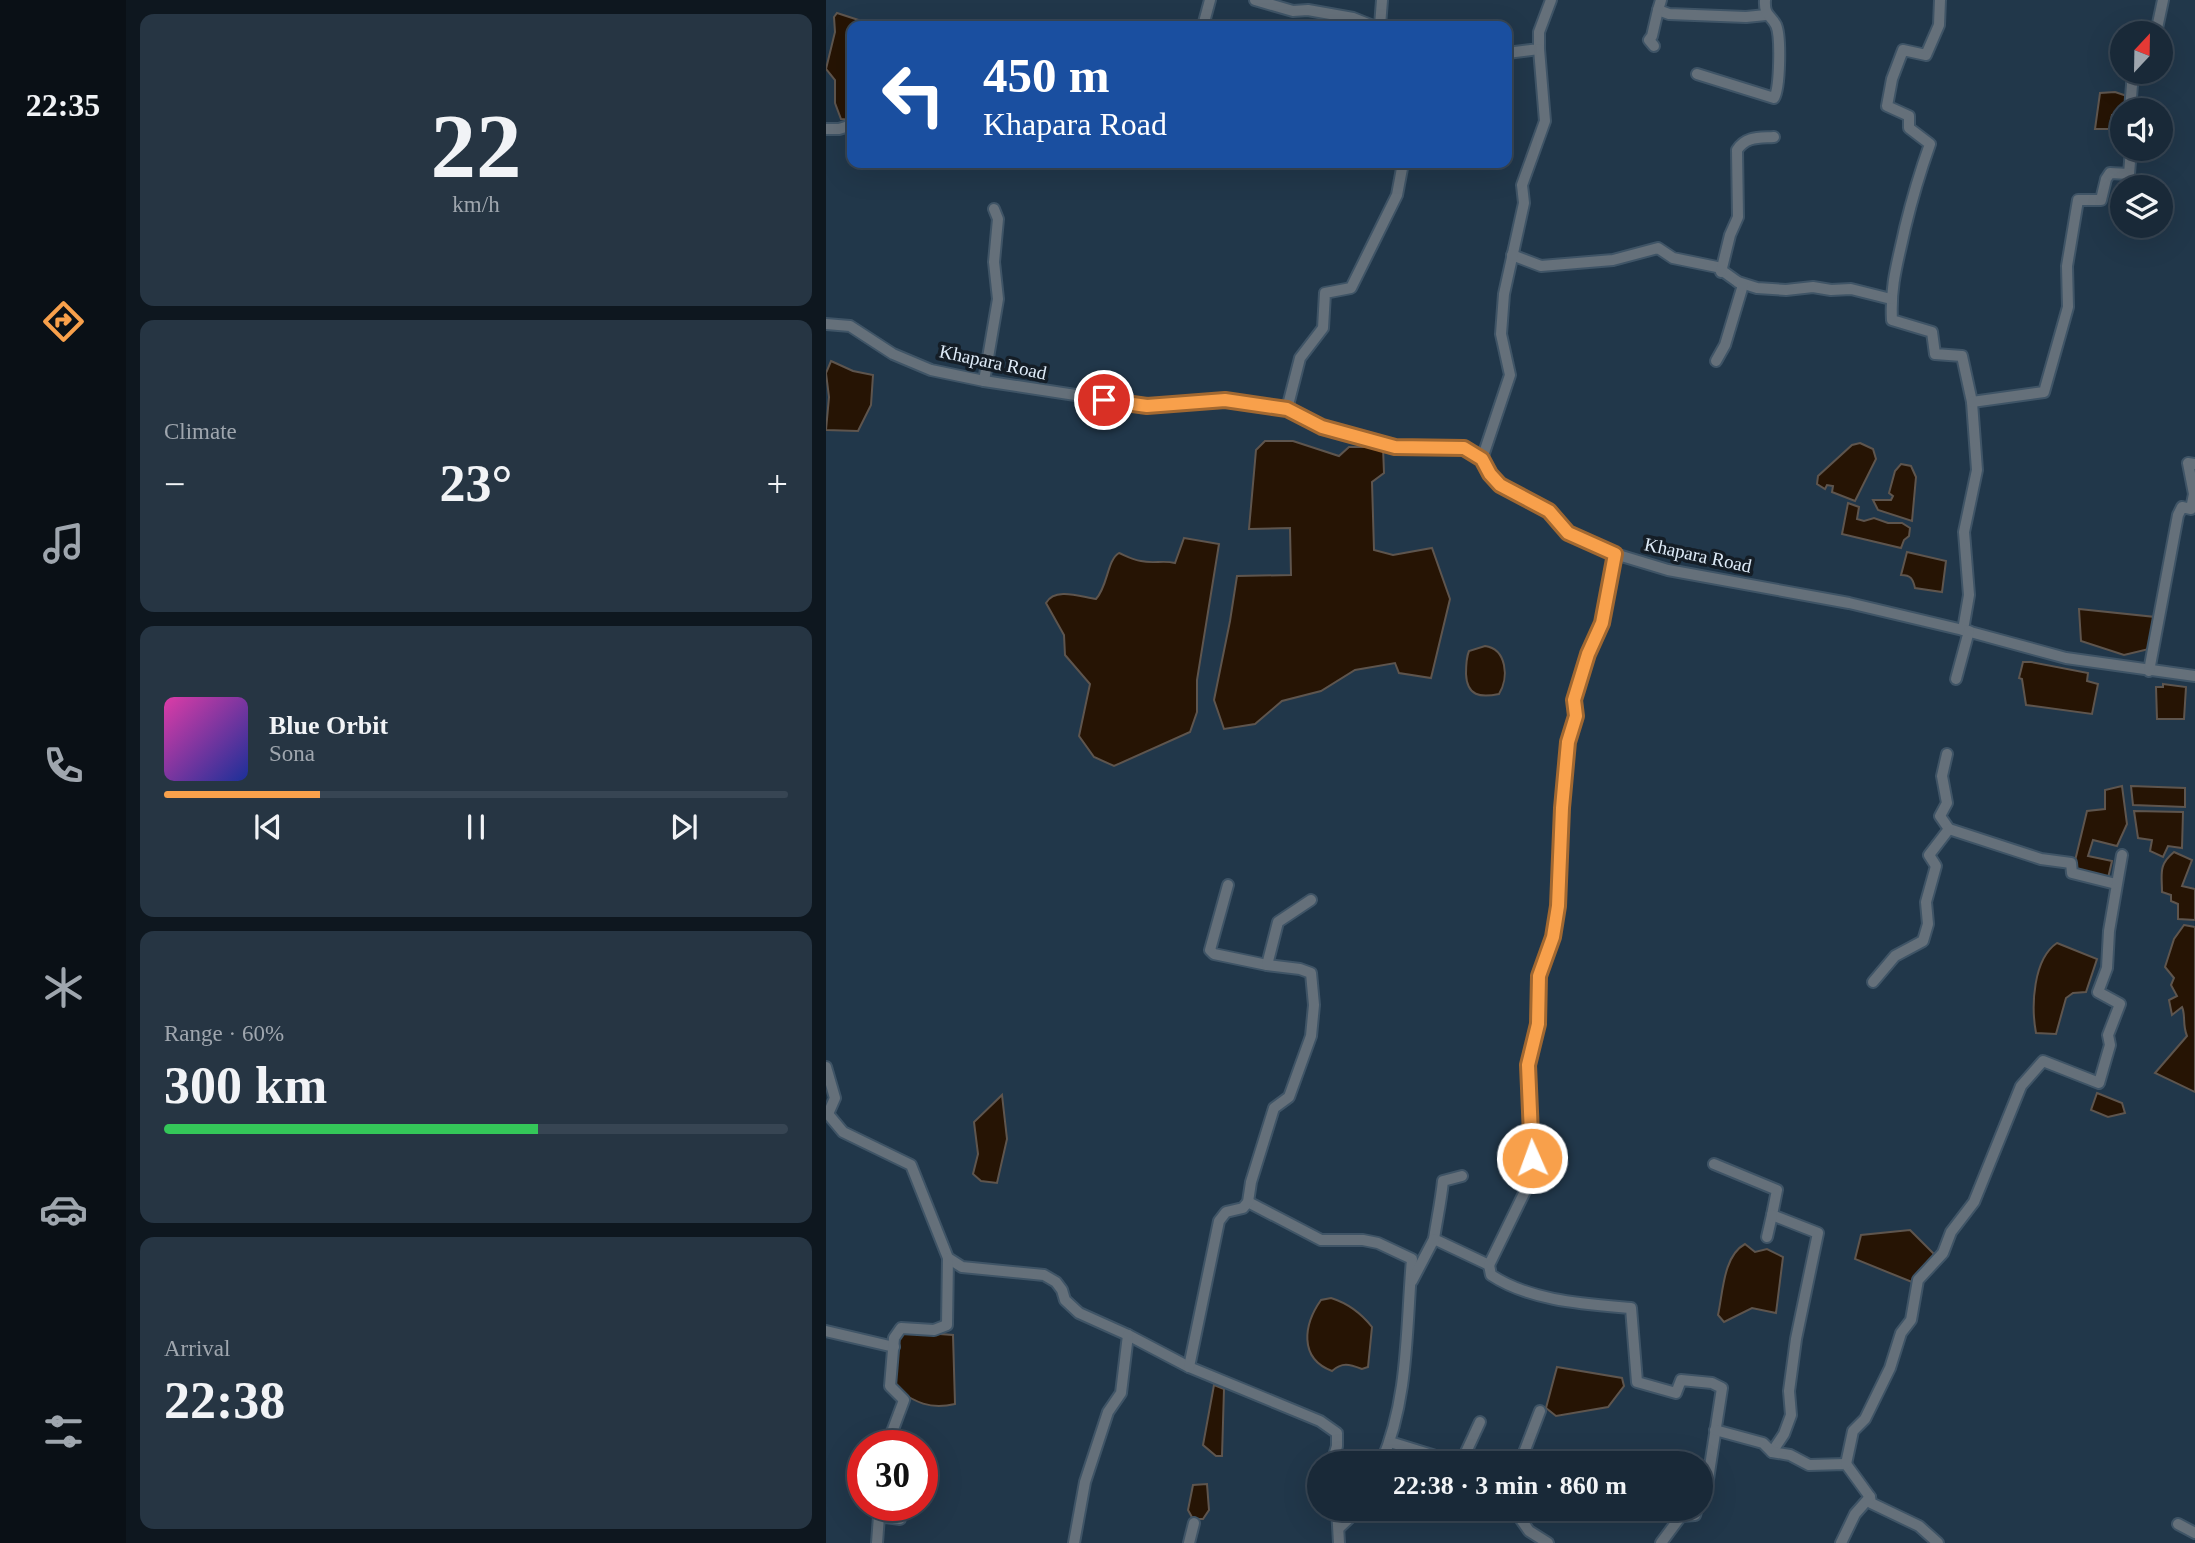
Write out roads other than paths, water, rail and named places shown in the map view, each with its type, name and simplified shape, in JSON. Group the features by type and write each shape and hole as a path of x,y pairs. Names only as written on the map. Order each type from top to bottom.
{"street":[{"path":"1204,21 1210,0"},
{"path":"1255,0 1293,11 1308,10 1360,21"},
{"path":"1381,21 1382,0"},
{"path":"1482,459 1510,375 1501,334 1504,294 1524,203 1522,185 1545,121 1539,32 1551,0"},
{"path":"1697,74 1774,99 1778,87 1779,66 1776,25 1766,15 1765,0"},
{"path":"1940,0 1939,25 1926,54 1903,50 1892,79 1887,106 1909,116 1909,128 1930,144 1912,196 1895,263 1891,299 1892,320 1932,332 1935,354 1962,356 1972,402 1977,470 1964,532 1969,595 1966,630 1956,679"},
{"path":"2159,21 2163,0"},
{"path":"1660,5 1669,14 1746,17 1766,15"},
{"path":"1654,46 1649,40 1660,5"},
{"path":"1512,52 1539,49"},
{"path":"826,129 847,127"},
{"path":"1721,272 1730,234 1738,217 1737,150 1741,143 1749,139 1774,137"},
{"path":"1972,402 2044,392 2068,307 2067,266 2078,200 2101,200 2110,173 2129,174 2130,161"},
{"path":"1287,409 1300,358 1323,328 1325,293 1352,288 1397,195 1402,168"},
{"path":"984,381 998,299 994,262 998,219 994,209"},
{"path":"1512,256 1541,266 1613,260 1658,248 1673,258 1717,267 1743,285 1725,345 1716,361"},
{"path":"1738,282 1757,288 1786,290 1813,286 1831,290 1851,289 1891,299"},
{"name":"Khapara Road","path":"826,324 850,326 893,354 931,370 984,381 1147,406 1225,400 1287,409 1322,427 1395,447 1464,448 1482,459 1500,485 1549,511 1568,533 1615,554 1668,570 1849,603 1966,630 2066,658 2195,676"},
{"path":"2149,671 2178,515 2182,507 2191,509 2194,494 2188,463 2195,464"},
{"path":"1615,554 1602,623 1588,654 1574,700 1576,716 1568,742 1558,906 1553,937 1539,976 1538,1024 1528,1065 1532,1158 1530,1181 1489,1265 1491,1275 1507,1286 1595,1305 1631,1308 1637,1382 1675,1393 1681,1380 1712,1383 1722,1388 1712,1451"},
{"path":"1947,754 1942,776 1947,803 1940,816 1949,829 2041,859 2071,863 2072,873 2116,884"},
{"path":"1873,982 1895,956 1923,941 1928,924 1926,902 1936,866 1929,855 1949,829"},
{"path":"1938,1543 1919,1526 1871,1503 1870,1497 1846,1464 1853,1431 1865,1419 1890,1368 1901,1333 1911,1320 1918,1280 1942,1253 1951,1232 1974,1202 2021,1086 2042,1061 2099,1083 2110,1045 2108,1035 2120,1004 2098,992 2107,968 2109,931 2122,855"},
{"path":"1189,1367 1219,1221 1226,1212 1243,1208 1248,1202 1251,1182 1274,1108 1289,1097 1311,1036 1314,1005 1311,973 1214,954 1210,950 1228,885"},
{"path":"1267,965 1278,922 1311,900"},
{"path":"826,1067 835,1098 827,1114 843,1132 911,1166 948,1258 947,1325 934,1330 901,1328 894,1338 890,1386 904,1399 893,1430"},
{"path":"1714,1164 1777,1190 1767,1237"},
{"path":"1410,1286 1434,1239 1441,1210 1443,1181 1462,1176"},
{"path":"1248,1202 1321,1240 1363,1240 1378,1243 1412,1259 1404,1374 1400,1403 1386,1451"},
{"path":"1772,1215 1818,1233 1796,1339 1789,1391 1791,1415 1784,1434 1772,1452"},
{"path":"1434,1239 1489,1265"},
{"path":"948,1258 962,1267 1044,1275 1056,1282 1065,1300 1079,1313 1189,1367 1331,1426 1337,1433 1336,1451"},
{"path":"826,1331 894,1347"},
{"path":"1073,1543 1085,1482 1108,1412 1121,1393 1128,1335"},
{"path":"1525,1451 1540,1410"},
{"path":"1466,1451 1480,1422"},
{"path":"1715,1430 1763,1443 1772,1452 1790,1455 1809,1465 1846,1464"},
{"path":"1390,1442 1420,1451"},
{"path":"1841,1543 1855,1514 1870,1497"},
{"path":"877,1543 879,1521"},
{"path":"1338,1521 1339,1543"},
{"path":"1339,1528 1346,1521"},
{"path":"1522,1521 1529,1531 1548,1543"},
{"path":"1661,1543 1677,1521"},
{"path":"1189,1543 1194,1523"},
{"path":"2178,1524 2195,1535 2188,1543"}]}
